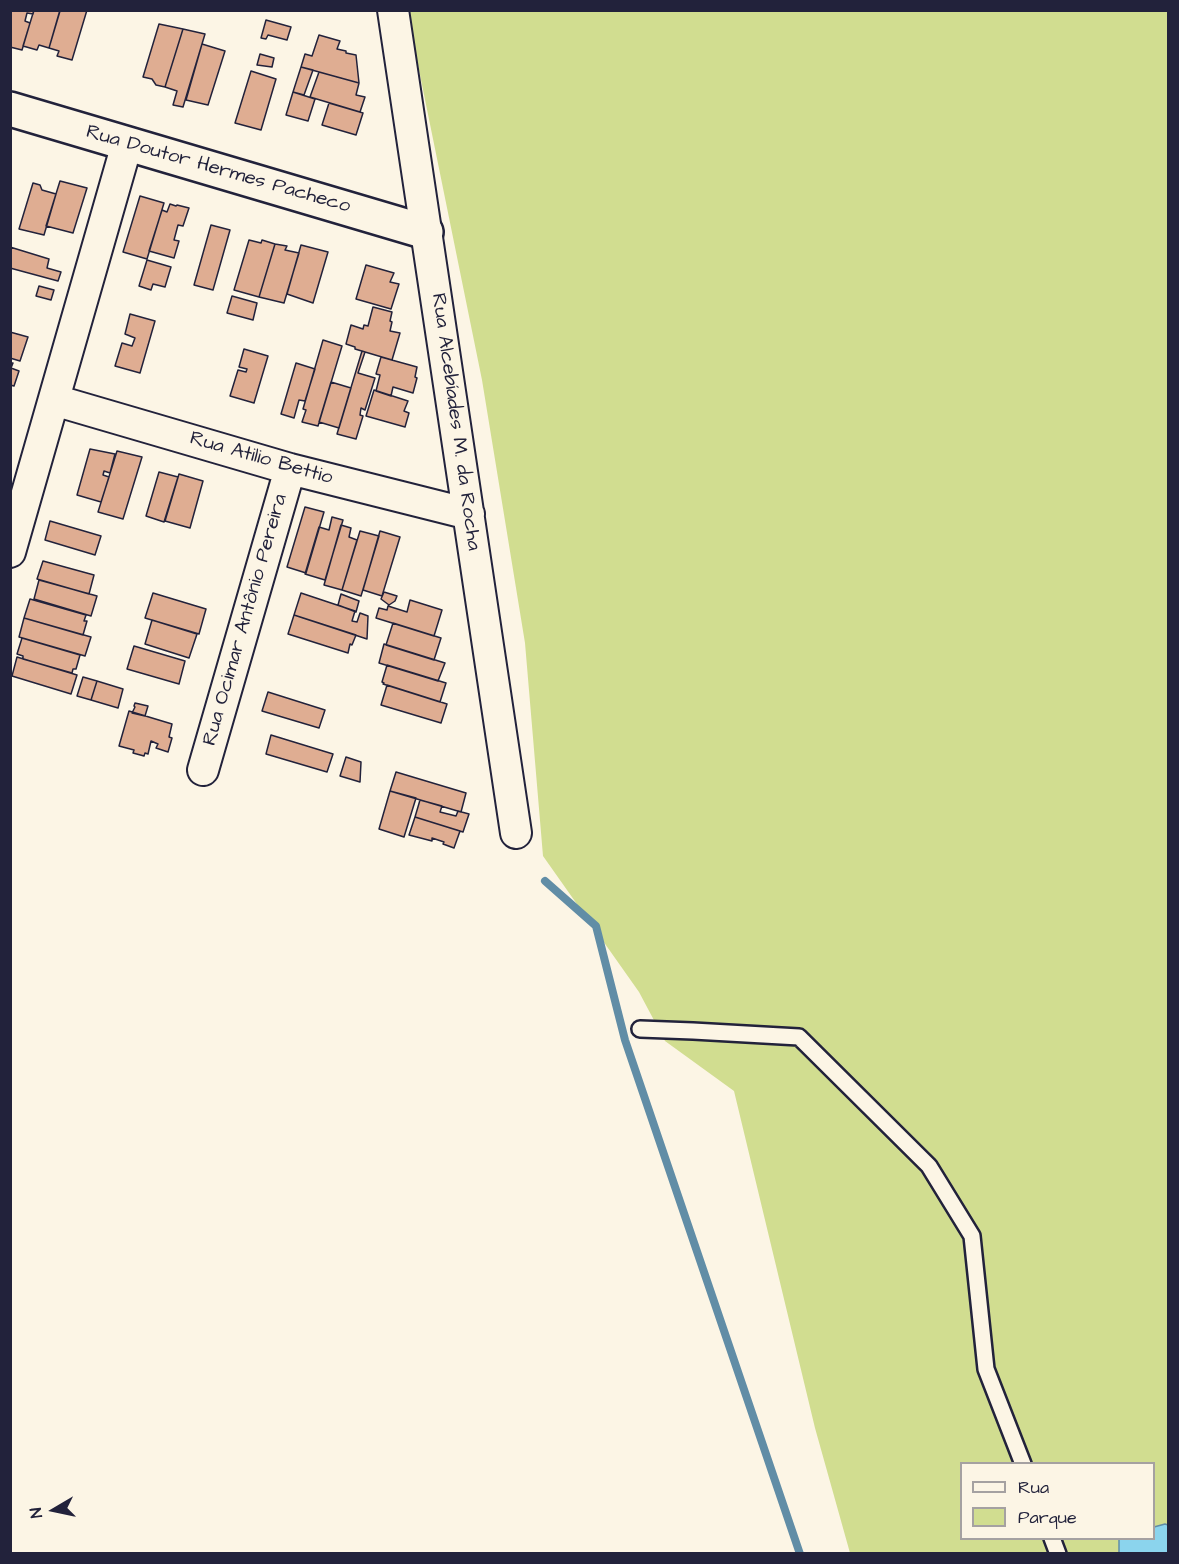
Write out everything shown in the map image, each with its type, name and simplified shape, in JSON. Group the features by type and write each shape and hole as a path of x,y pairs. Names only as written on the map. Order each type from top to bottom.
{"street":[{"name":"Rua Alcebíades M. da Rocha","path":"393,10 516,833"},
{"name":"Rua Doutor Hermes Pacheco","path":"10,109 426,232"},
{"path":"10,552 127,144"},
{"name":"Rua Atilio Bettio","path":"54,400 290,469 469,514"},
{"name":"Rua Ocimar Antônio Pereira","path":"203,770 290,469"}],"lane":[{"path":"640,1029 799,1037 929,1166 972,1236 986,1369 1022,1462"},
{"path":"1052,1540 1058,1554"}],"green space":[{"path":"407,11 1168,11 1168,1525 1155,1527 1155,1462 960,1462 960,1540 1119,1540 1119,1553 850,1553 815,1428 734,1091 665,1041 639,992 543,856 525,643 482,380"}],"water":[{"path":"1168,1525 1168,1553 1119,1553 1119,1540 1155,1540 1155,1527"}],"building":[{"path":"10,10 34,10 33,14 27,13 25,21 30,23 22,50 10,47"},
{"path":"34,10 60,11 49,48 39,45 37,50 23,46"},
{"path":"60,10 87,10 72,60 57,56 59,51 49,48"},
{"path":"266,20 291,27 287,40 268,35 266,39 261,38"},
{"path":"159,24 183,29 165,87 156,85 152,79 143,77"},
{"path":"183,29 205,34 183,107 173,105 177,91 165,87"},
{"path":"319,35 340,41 337,49 356,55 359,83 301,67 305,54 312,56"},
{"path":"202,44 225,51 208,105 186,100"},
{"path":"260,54 274,58 272,67 257,65"},
{"path":"301,67 313,70 304,95 293,92"},
{"path":"251,71 276,79 261,130 235,123"},
{"path":"319,72 359,83 356,95 365,97 360,112 310,97"},
{"path":"293,92 315,99 308,121 286,115"},
{"path":"329,103 363,113 356,135 322,125"},
{"path":"60,181 87,188 73,233 46,226"},
{"path":"33,183 40,185 42,190 56,194 44,235 19,229"},
{"path":"140,196 164,203 147,259 123,252"},
{"path":"170,204 189,208 183,226 178,225 174,240 179,241 174,258 149,251 162,210 167,212"},
{"path":"211,225 230,230 213,290 194,285"},
{"path":"249,240 261,243 262,240 275,244 259,297 234,290"},
{"path":"275,244 287,246 285,250 299,253 284,303 259,297"},
{"path":"301,245 328,252 313,303 287,294"},
{"path":"10,247 49,259 47,268 61,272 58,281 10,268"},
{"path":"147,260 171,267 165,287 153,284 151,290 139,286"},
{"path":"366,265 394,273 390,282 399,284 391,309 356,299"},
{"path":"39,286 54,290 51,300 36,296"},
{"path":"232,296 257,303 253,320 227,313"},
{"path":"373,307 392,312 390,331 400,333 392,360 346,344 351,325 363,329 364,325 368,326"},
{"path":"130,314 155,321 140,373 115,366 122,343 132,346 135,338 125,334"},
{"path":"10,332 28,337 20,361 10,358"},
{"path":"323,340 342,346 318,426 302,422 306,410 303,409"},
{"path":"244,349 268,356 254,403 230,396 238,370 246,372 247,369 239,367"},
{"path":"362,351 365,352 358,373 375,378 365,410 361,408 360,415 363,416 356,439 337,434"},
{"path":"381,357 417,367 413,393 393,387 391,396 376,391 380,375 376,374"},
{"path":"10,363 13,363 11,368 19,371 14,386 10,385"},
{"path":"296,363 315,369 305,401 299,400 294,418 281,414"},
{"path":"331,382 351,388 339,428 319,422"},
{"path":"374,390 408,401 404,411 409,413 405,427 366,416"},
{"path":"90,449 115,454 110,473 104,471 103,475 109,477 101,502 77,495"},
{"path":"117,451 142,457 123,519 98,512"},
{"path":"159,472 178,477 164,522 146,516"},
{"path":"179,474 203,481 190,528 165,521"},
{"path":"305,507 324,512 306,573 287,567"},
{"path":"332,517 343,520 325,580 305,574 319,527 329,530"},
{"path":"50,521 101,536 95,555 45,540"},
{"path":"341,525 351,528 349,537 357,540 342,590 324,585"},
{"path":"360,531 379,536 361,596 342,590"},
{"path":"380,531 400,537 382,596 363,590"},
{"path":"43,561 94,575 89,594 37,579"},
{"path":"39,580 97,596 91,616 34,599"},
{"path":"384,592 397,596 395,601 389,605 381,599"},
{"path":"153,593 206,609 199,634 145,618"},
{"path":"301,593 355,611 352,621 357,622 360,613 368,616 367,639 294,615"},
{"path":"341,594 359,601 356,612 338,605"},
{"path":"30,599 86,615 84,621 87,621 83,635 24,618"},
{"path":"410,600 442,610 434,636 376,618 379,608 387,610 388,606 407,612"},
{"path":"294,615 356,635 352,645 350,644 348,653 288,634"},
{"path":"24,618 91,637 85,656 19,637"},
{"path":"152,620 197,634 189,658 145,644"},
{"path":"393,623 441,638 434,660 386,645"},
{"path":"22,638 80,655 76,669 73,669 72,673 23,659 23,656 17,654"},
{"path":"384,644 445,663 438,681 379,663"},
{"path":"134,646 185,661 179,684 127,669"},
{"path":"17,657 77,675 71,694 12,676"},
{"path":"387,665 446,683 440,702 383,684"},
{"path":"83,677 97,681 91,700 77,696"},
{"path":"97,681 123,689 118,708 91,700"},
{"path":"387,685 447,704 441,723 381,705"},
{"path":"268,692 325,710 319,728 262,711"},
{"path":"135,703 148,706 145,716 132,713"},
{"path":"129,711 172,724 169,737 172,738 168,752 156,748 158,744 151,741 148,754 145,753 144,756 133,753 134,750 119,746"},
{"path":"271,735 333,754 327,772 266,754"},
{"path":"346,757 361,762 360,782 340,776"},
{"path":"396,772 466,793 461,812 390,791"},
{"path":"390,791 416,798 404,837 379,829"},
{"path":"420,800 442,806 440,812 456,816 458,811 469,814 463,832 415,817"},
{"path":"415,817 460,831 454,848 432,838 432,841 409,835"}],"waterway":[{"path":"545,881 596,926 625,1040 800,1554"}]}
